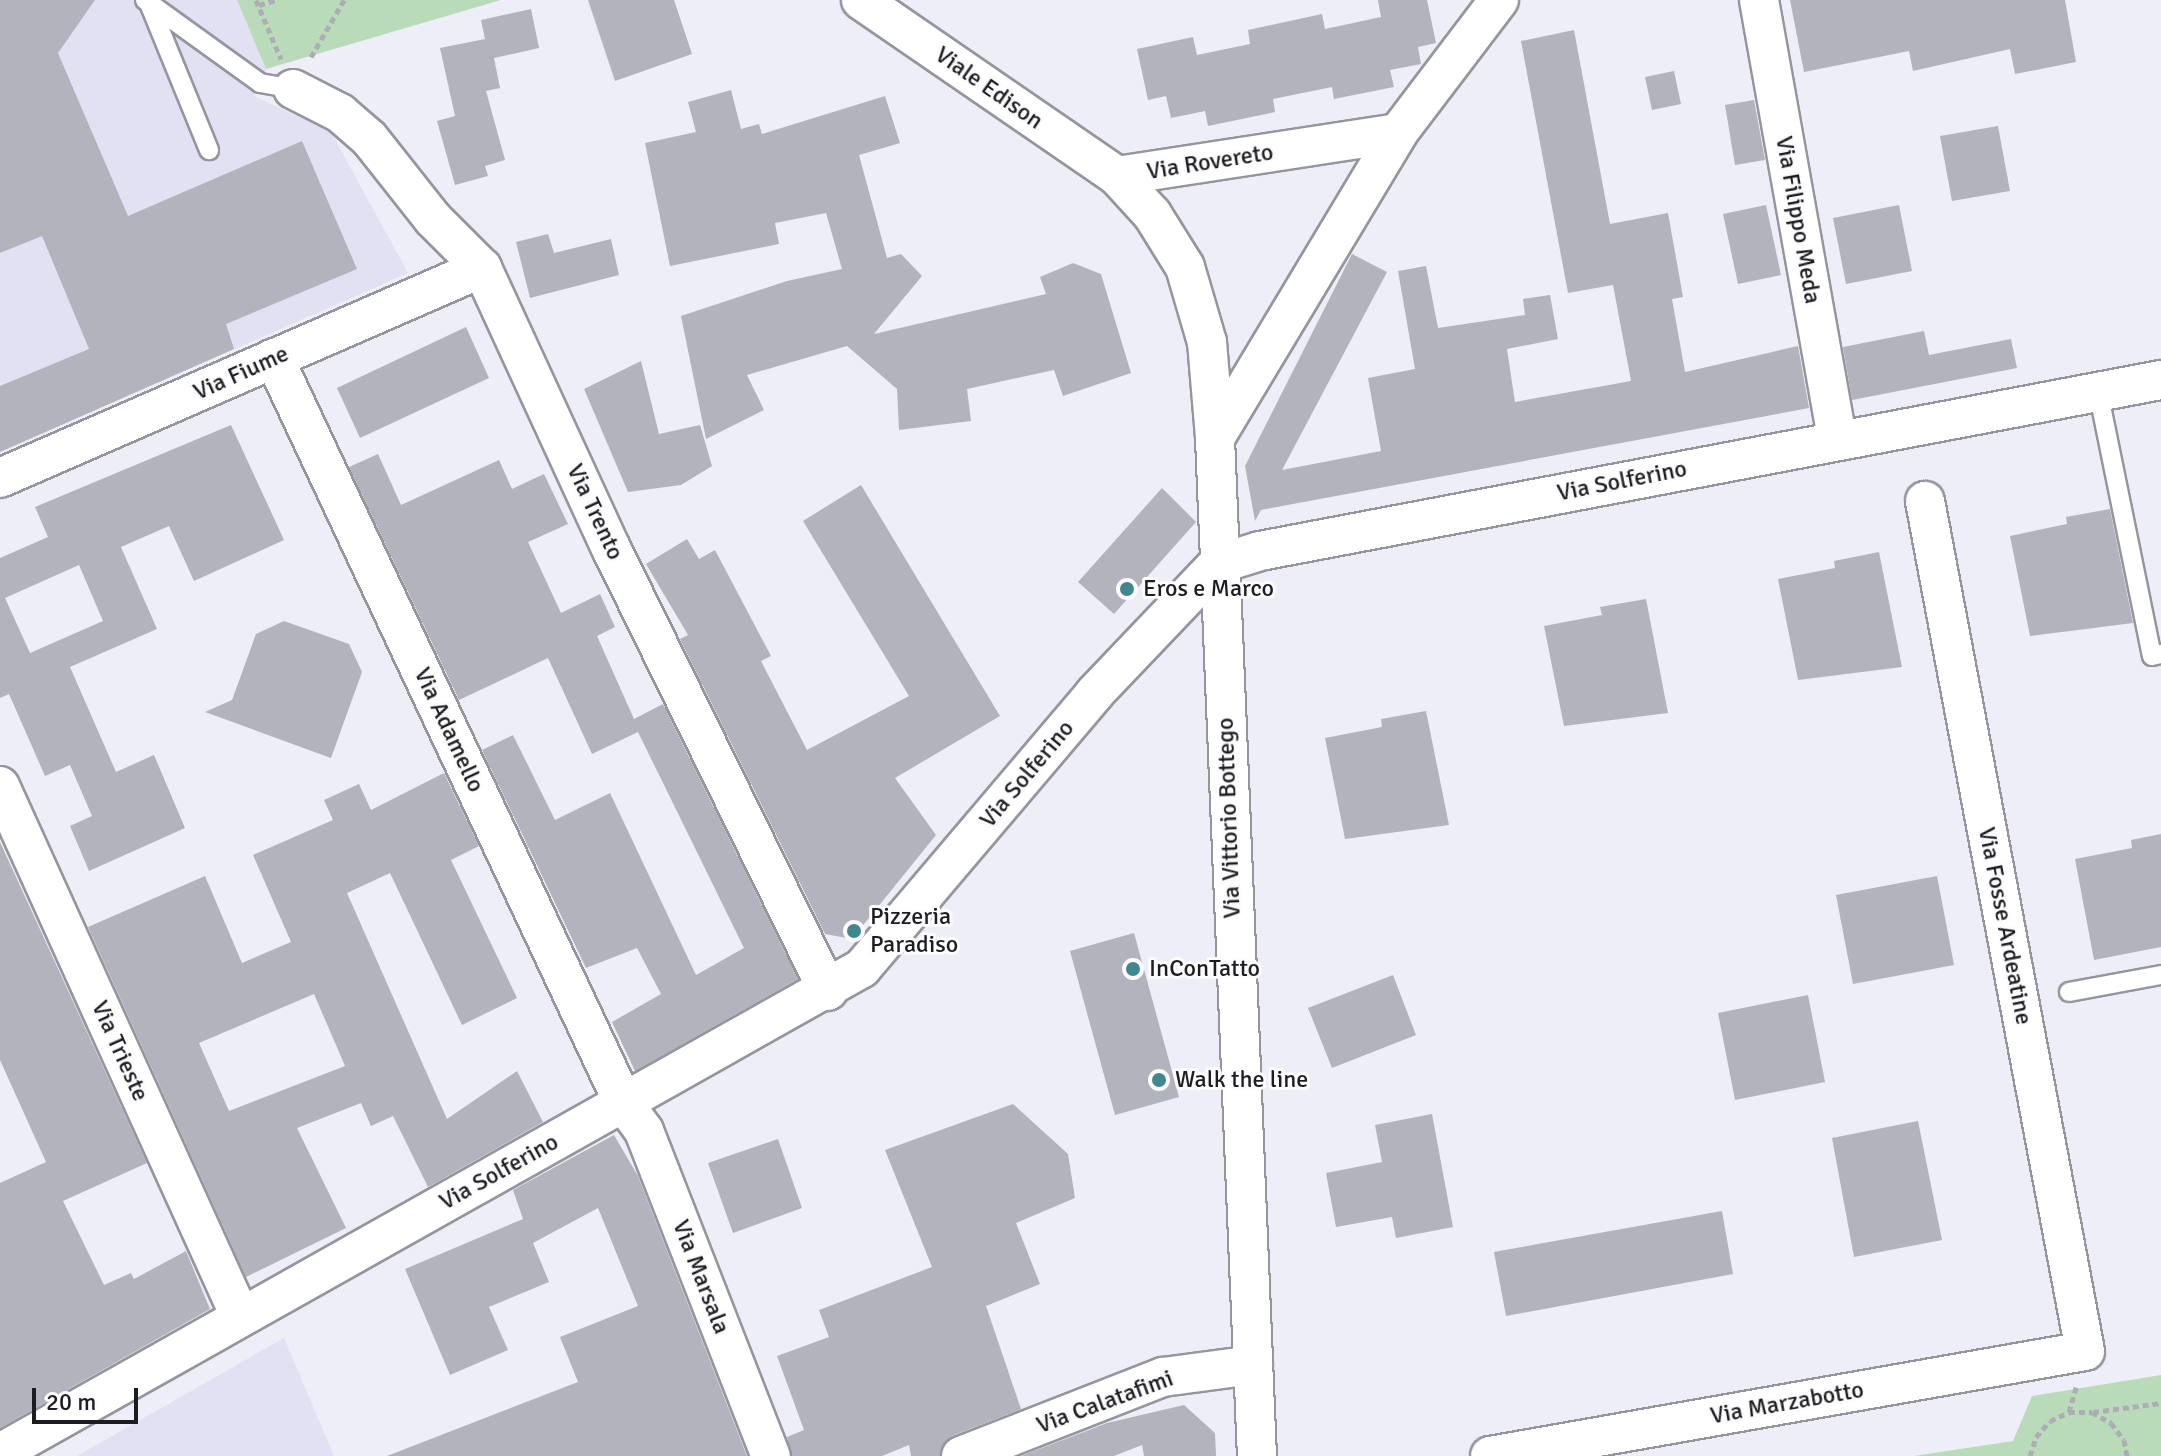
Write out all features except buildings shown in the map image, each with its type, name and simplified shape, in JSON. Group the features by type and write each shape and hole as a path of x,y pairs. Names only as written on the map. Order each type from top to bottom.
{"street":[{"name":"Viale Edison","path":"861,0 1117,176"},
{"path":"1215,438 1398,133 1499,0"},
{"name":"Via Filippo Meda","path":"1759,0 1837,440"},
{"name":"Via Trento","path":"293,89 340,113 369,138 433,219 482,268 612,550 828,991"},
{"name":"Via Rovereto","path":"1117,176 1398,133"},
{"name":"Via Rovereto","path":"1117,176 1152,214 1185,267 1207,342 1215,438 1218,564"},
{"name":"Via Fiume","path":"0,478 482,268"},
{"name":"Via Adamello","path":"274,358 623,1102"},
{"name":"Via Solferino","path":"0,1453 623,1102 828,991 862,968 1094,694 1218,564 1260,551 2161,380"},
{"name":"Via Fosse Ardeatine","path":"1925,501 2085,1351"},
{"name":"Via Vittorio Bottego","path":"1218,564 1257,1456"},
{"name":"Via Trieste","path":"0,786 240,1316"},
{"name":"Via Marsala","path":"623,1102 644,1131 771,1456"},
{"name":"Via Marzabotto","path":"1490,1456 2085,1351"},
{"name":"Via Calatafimi","path":"961,1456 1163,1377 1253,1365"}],"lane":[{"path":"147,2 260,83 293,89"},
{"path":"147,2 209,150"},
{"path":"2098,391 2152,656 2161,654"},
{"path":"2069,992 2161,975"}],"path":[{"path":"275,0 258,3 293,89"},
{"path":"293,89 344,0"},
{"path":"2030,1456 2036,1437 2050,1421 2069,1412 2161,1403"},
{"path":"2092,1412 2111,1423 2124,1440 2127,1456"}],"shaded area":[{"path":"0,0 237,0 266,69 254,96 331,132 408,273 0,452"},
{"path":"284,1338 334,1456 77,1456"}],"green space":[{"path":"237,0 501,0 266,69"},
{"path":"2161,1375 2161,1456 1914,1456 2013,1441 2032,1396"}],"place":[{"name":"Eros e Marco","path":"1127,589"},
{"name":"Pizzeria Paradiso","path":"854,931"},
{"name":"InConTatto","path":"1133,969"},
{"name":"Walk the line","path":"1159,1080"}]}
